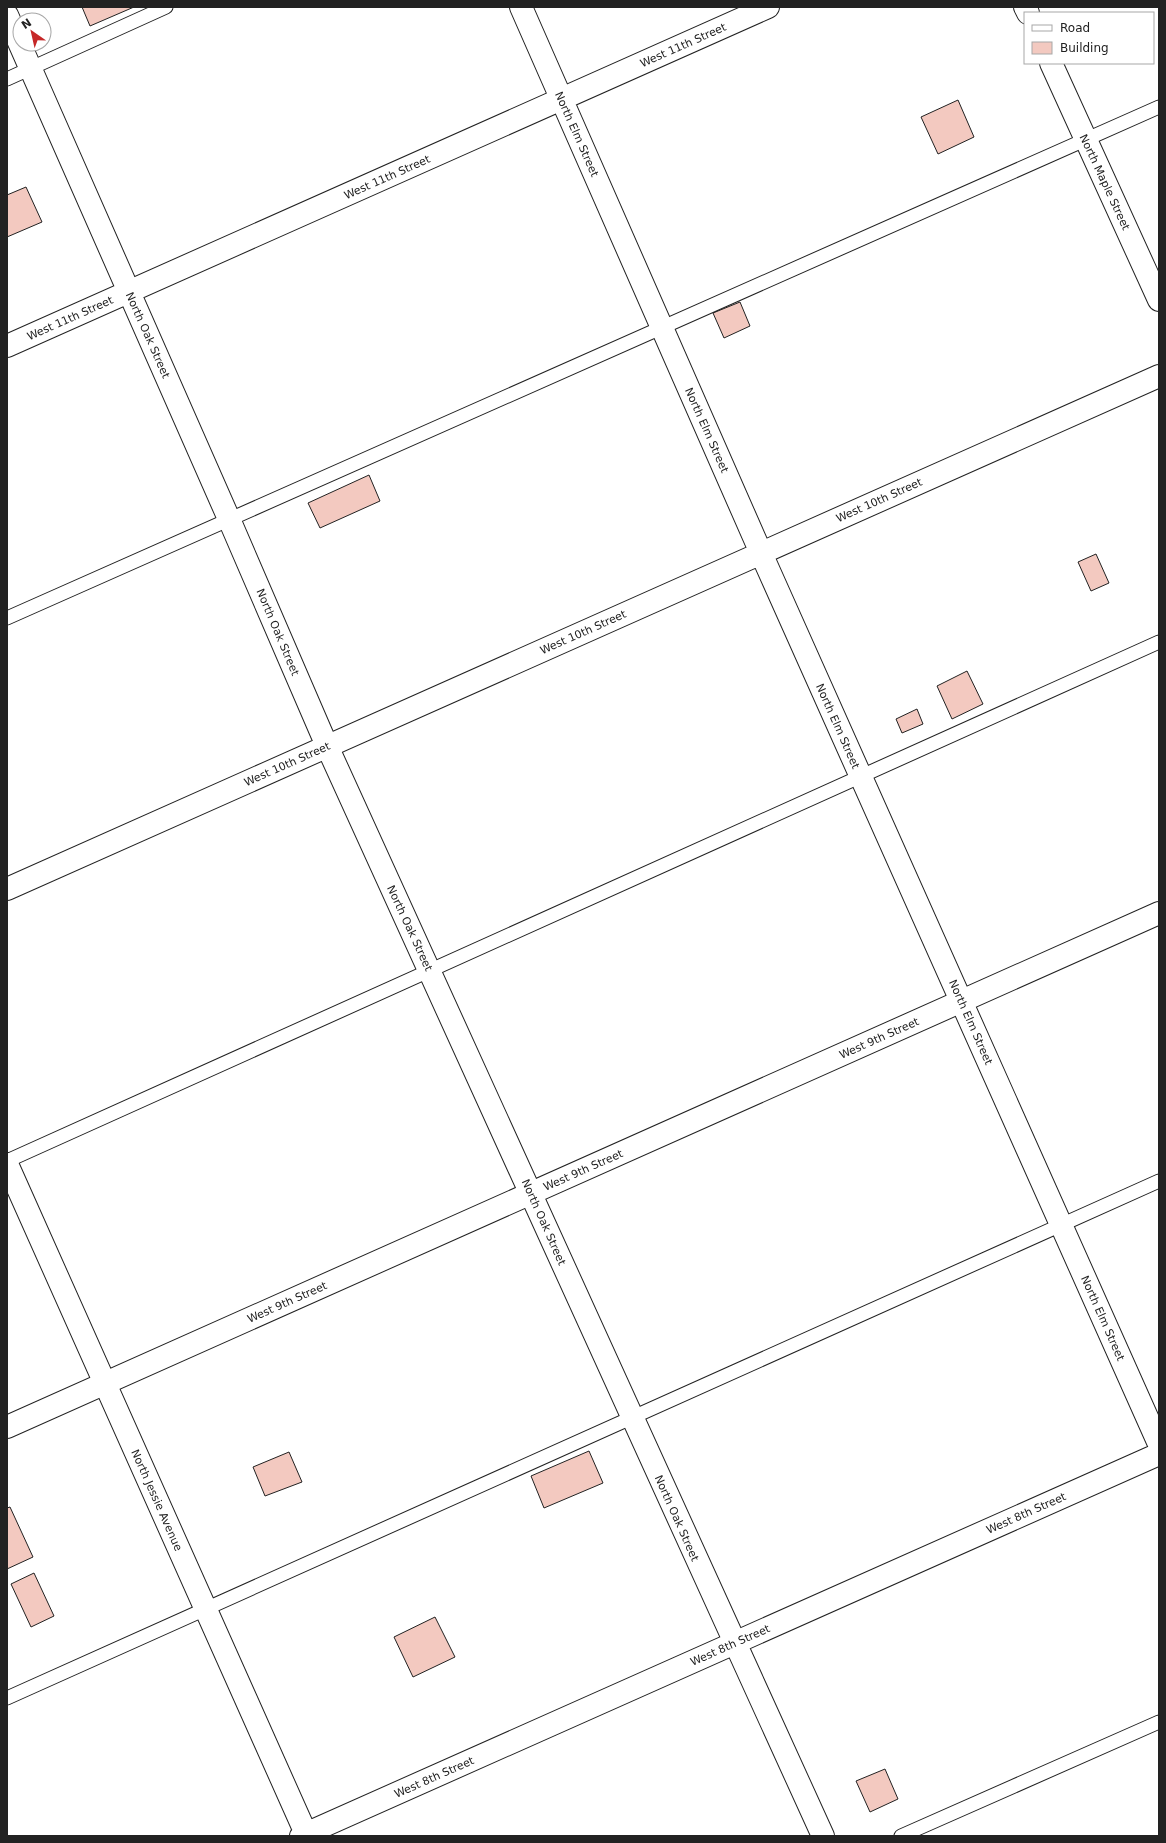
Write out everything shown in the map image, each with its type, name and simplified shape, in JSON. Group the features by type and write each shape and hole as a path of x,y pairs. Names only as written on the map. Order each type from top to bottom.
{"street":[{"name":"North Elm Street","path":"521,7 860,776 1159,1444"},
{"name":"West 11th Street","path":"7,346 768,7"},
{"name":"North Oak Street","path":"7,15 229,519 327,746 633,1418 734,1644 823,1836"},
{"name":"North Maple Street","path":"1051,64 1159,300"},
{"name":"West 10th Street","path":"7,889 1159,376"},
{"name":"West 9th Street","path":"7,1427 1159,913"},
{"name":"North Jessie Avenue","path":"7,1164 206,1609 304,1835"},
{"name":"West 8th Street","path":"304,1835 1159,1454"}],"lane":[{"path":"7,79 166,7"},
{"path":"7,618 1159,107"},
{"path":"7,1161 1159,642"},
{"path":"7,1698 1159,1181"},
{"path":"901,1836 1159,1722"}],"building":[{"path":"82,7 134,7 90,26"},
{"path":"958,100 974,137 938,154 921,117"},
{"path":"26,187 42,222 7,237 7,195"},
{"path":"740,302 750,326 724,338 713,313"},
{"path":"369,475 380,501 320,528 308,503"},
{"path":"1096,554 1109,583 1091,591 1078,562"},
{"path":"967,671 983,704 952,719 937,686"},
{"path":"917,709 923,724 902,733 896,719"},
{"path":"589,1451 603,1483 544,1508 531,1476"},
{"path":"289,1452 302,1482 265,1496 253,1467"},
{"path":"10,1507 33,1557 7,1569 7,1508"},
{"path":"34,1573 54,1616 31,1627 11,1584"},
{"path":"435,1617 455,1657 413,1677 394,1637"},
{"path":"885,1769 898,1799 870,1812 856,1781"}]}
